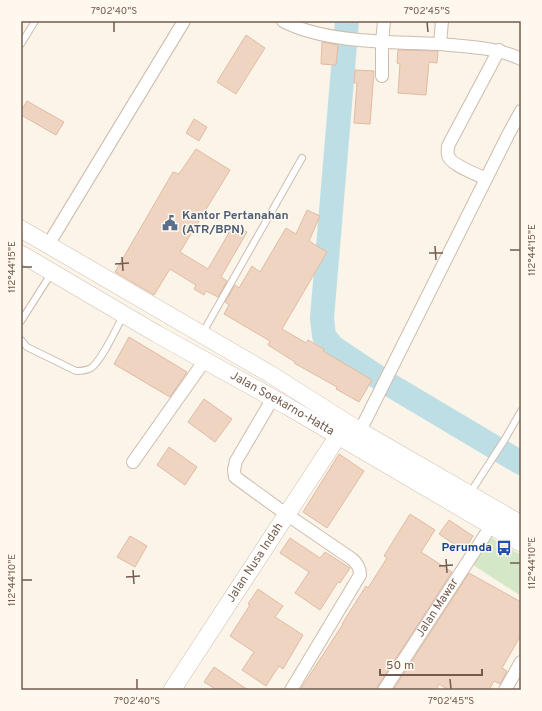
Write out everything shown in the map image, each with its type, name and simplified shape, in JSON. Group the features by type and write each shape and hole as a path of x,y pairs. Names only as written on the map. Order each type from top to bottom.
{"main road":[{"name":"Jalan Soekarno-Hatta","path":"21,229 270,374 360,431 521,524"},
{"name":"Jalan Soekarno-Hatta","path":"21,254 124,315 273,398 521,543"},
{"path":"270,374 273,398 296,391"},
{"name":"Jalan Nusa Indah","path":"172,690 338,436"}],"street":[{"path":"48,245 184,21"},
{"path":"283,21 303,30 346,38 382,42 440,44 499,50 521,59"},
{"path":"382,76 382,42 384,21"},
{"path":"440,44 442,21"},
{"path":"486,179 452,162 448,156 447,150 499,50"},
{"path":"360,431 521,111"},
{"path":"133,462 205,360"},
{"path":"273,398 236,461 234,474 236,478 352,560 356,563 360,570 360,575 291,690"},
{"name":"Jalan Mawar","path":"384,690 491,526"},
{"path":"505,690 521,662"}],"lane":[{"path":"21,44 35,21"},
{"path":"201,335 302,158"},
{"path":"21,322 47,269"},
{"path":"21,340 27,347 76,371 84,371 90,369 98,362 124,315"},
{"path":"469,493 505,439 521,411"}],"green space":[{"path":"487,535 521,555 521,596 470,563"}],"building":[{"path":"246,35 265,48 236,94 217,82"},
{"path":"322,42 338,45 336,65 321,64"},
{"path":"398,50 438,51 437,63 429,62 426,95 398,93 400,64 397,63"},
{"path":"355,70 374,71 370,124 354,123 357,83 354,83"},
{"path":"27,101 64,122 56,135 21,115 21,111"},
{"path":"194,119 207,127 199,141 186,133"},
{"name":"Kantor Pertanahan (ATR/BPN)","path":"196,149 230,170 180,252 208,269 234,224 247,232 221,277 227,281 218,297 206,291 204,295 194,289 196,285 170,269 154,295 115,272 173,172 179,174"},
{"path":"307,210 320,216 309,241 327,252 282,329 306,343 308,340 324,349 323,351 372,380 359,402 336,389 337,387 294,363 295,362 268,345 270,341 224,314 229,305 225,302 235,285 239,288 252,266 260,272 286,228 296,234"},
{"path":"129,337 187,372 170,397 114,364"},
{"path":"204,399 232,419 215,442 188,422"},
{"path":"169,447 197,467 185,485 157,465"},
{"path":"339,454 364,471 327,528 303,512"},
{"path":"410,514 435,530 421,552 452,572 378,686 377,690 300,690 366,586 368,588 387,558 384,556"},
{"path":"449,520 473,536 464,551 439,534"},
{"path":"130,536 147,546 135,567 117,557"},
{"path":"290,538 320,558 325,552 350,568 340,583 338,582 320,610 295,593 309,572 280,553"},
{"path":"469,573 521,602 521,635 502,668 507,671 500,684 494,681 489,690 449,690 439,684 436,690 393,690"},
{"path":"258,589 283,606 275,617 303,635 283,669 279,666 266,686 242,670 254,652 230,636 250,605 248,604"},
{"path":"214,667 248,690 217,690 204,682"}],"waterway":[{"path":"347,21 322,318 324,336 333,347 385,382 521,463"}],"place":[{"name":"Kantor Pertanahan (ATR/BPN)","path":"170,223"},
{"name":"Perumda","path":"504,548"}]}
